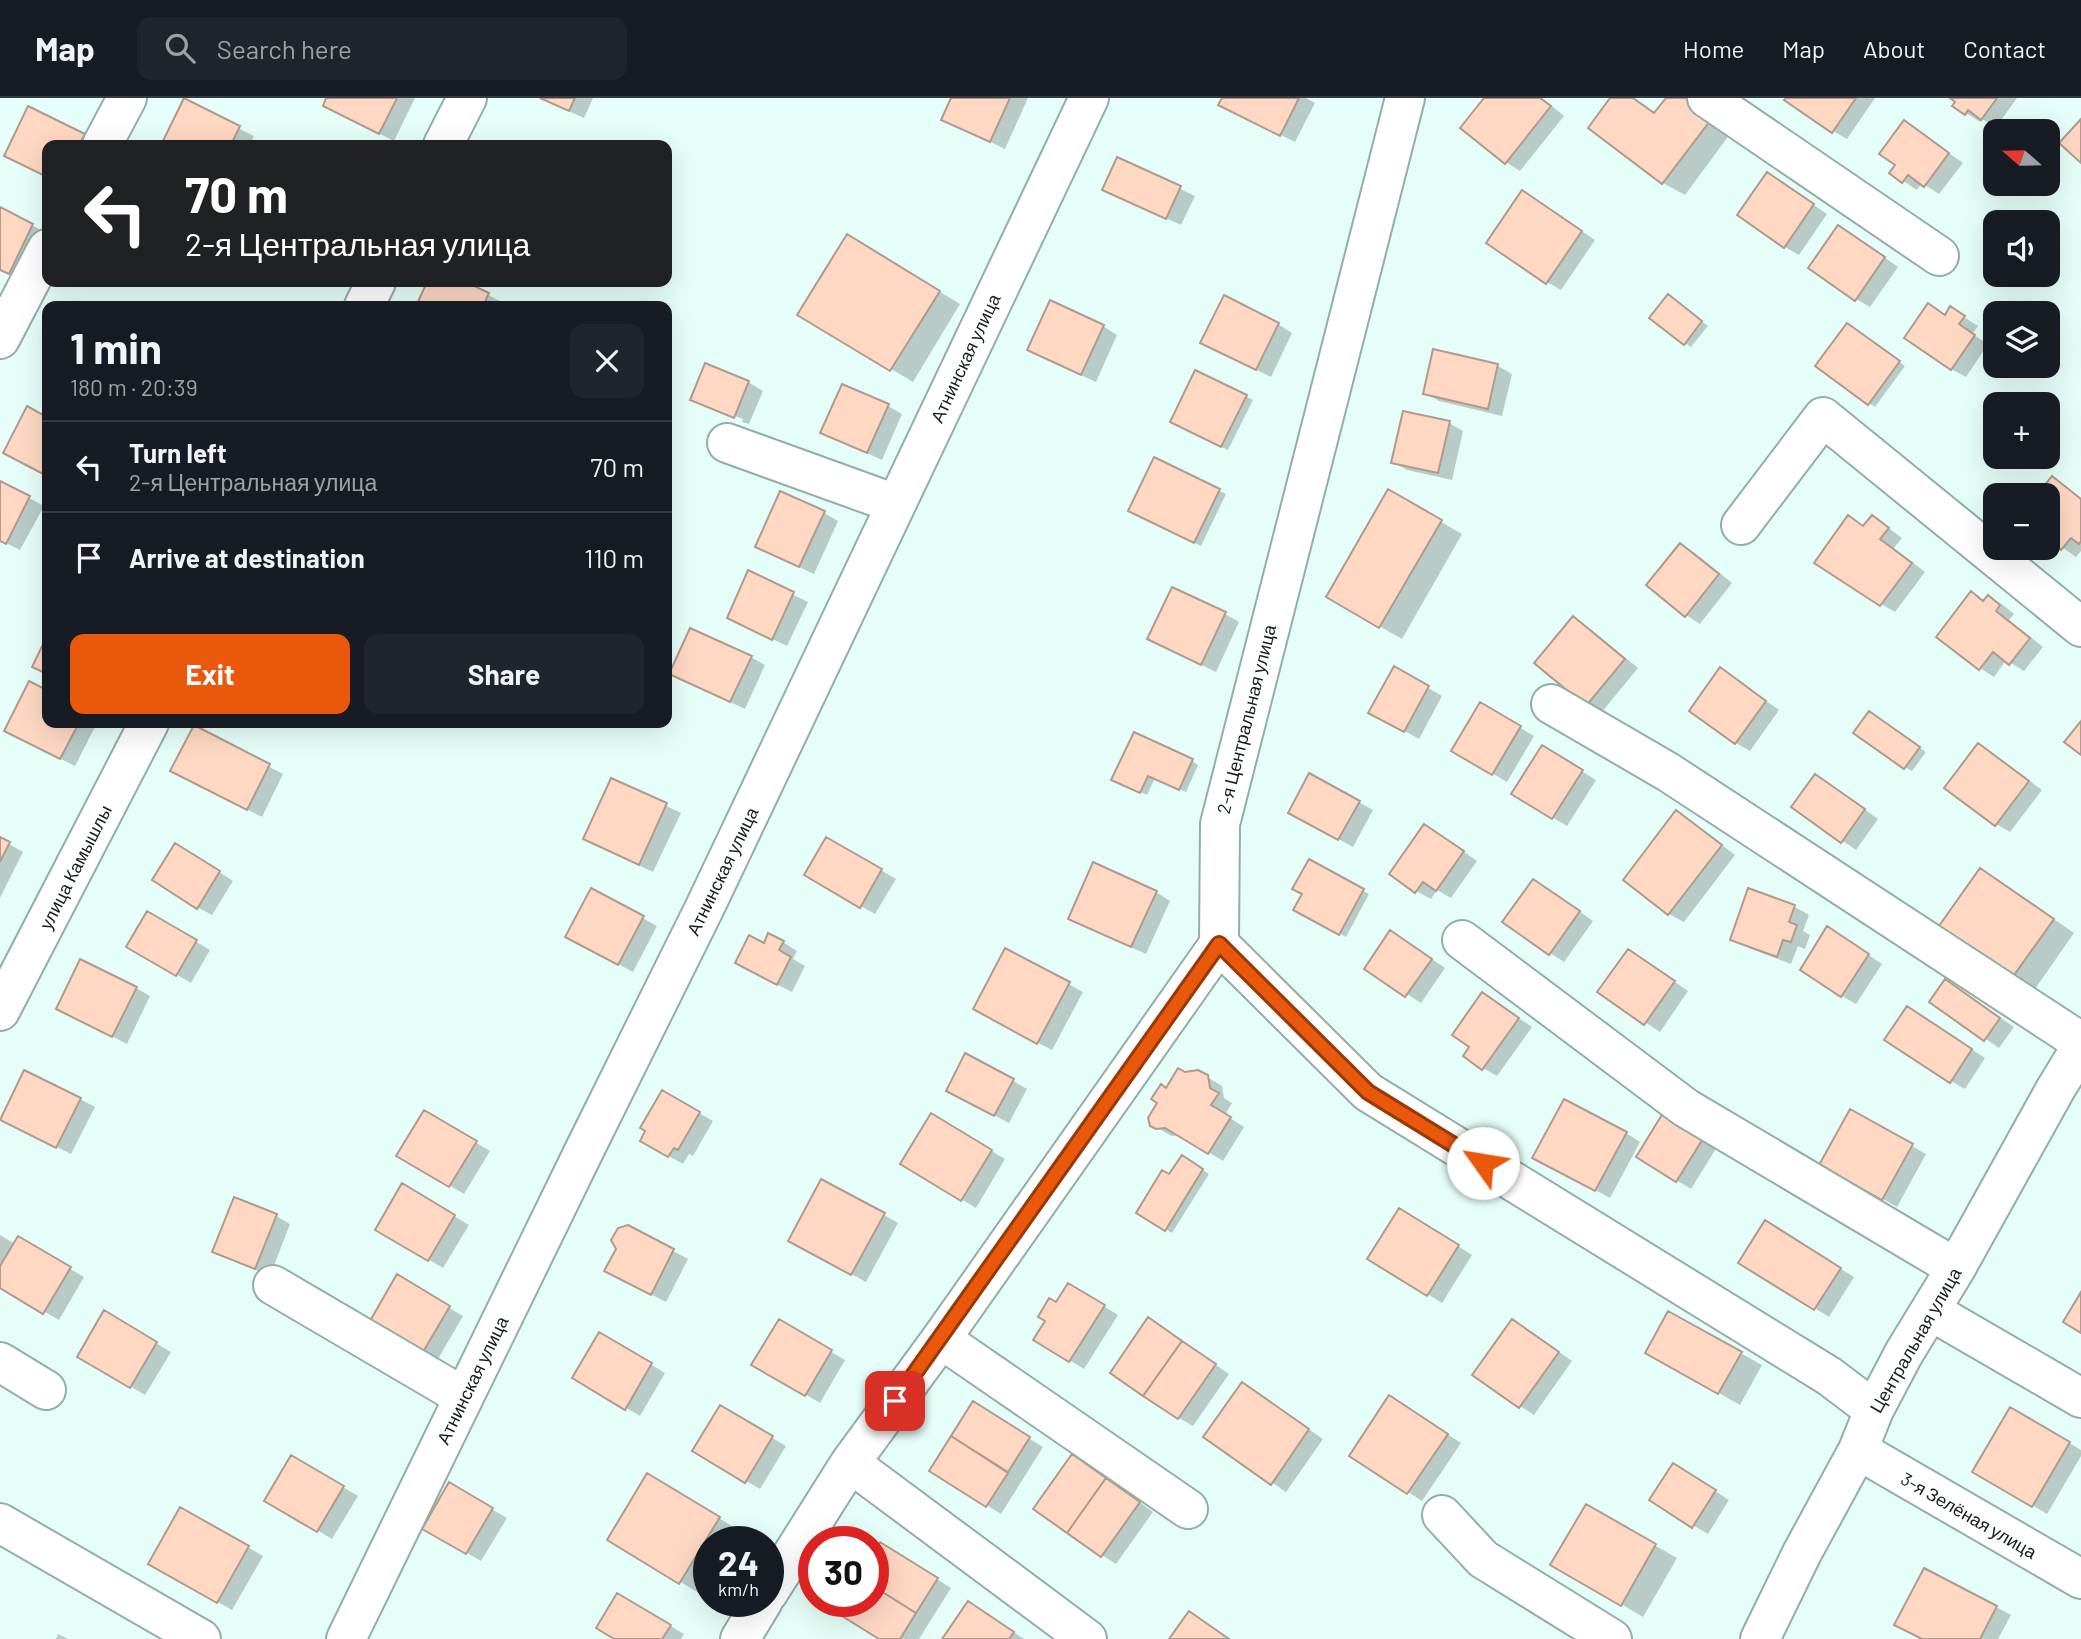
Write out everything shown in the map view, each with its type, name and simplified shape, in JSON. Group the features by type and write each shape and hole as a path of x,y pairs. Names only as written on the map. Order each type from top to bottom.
{"street":[{"path":"105,140 127,98"},
{"path":"446,140 467,98"},
{"name":"Атнинская улица","path":"346,1639 705,907 1088,98"},
{"name":"2-я Центральная улица","path":"1219,944 1220,824 1405,98"},
{"path":"1707,98 1940,256"},
{"path":"0,339 42,259"},
{"path":"1741,525 1824,417 2081,626"},
{"path":"727,443 896,504"},
{"path":"1552,705 1668,772 2081,1042"},
{"name":"улица Камышлы","path":"0,1011 146,728"},
{"path":"1462,940 1686,1108 1956,1268"},
{"path":"784,1568 850,1463 941,1339 1219,944 1368,1092 1829,1376 1874,1410"},
{"name":"Центральная улица","path":"1760,1639 1802,1553 1858,1450 1874,1410 1904,1353 1956,1268 2068,1098 2081,1047"},
{"path":"273,1285 464,1397"},
{"path":"1931,1311 2081,1398"},
{"path":"941,1339 1188,1509"},
{"path":"0,1362 46,1390"},
{"name":"3-я Зелёная улица","path":"1858,1450 2081,1579"},
{"path":"850,1463 1087,1639"},
{"path":"1442,1515 1483,1559 1612,1639"},
{"path":"0,1523 198,1638"},
{"path":"740,1639 753,1617"}],"building":[{"path":"184,98 240,126 233,140 163,140"},
{"path":"326,98 397,98 379,134 323,106"},
{"path":"540,98 575,98 569,111"},
{"path":"951,98 1010,98 990,142 941,120"},
{"path":"1222,98 1299,98 1280,136 1218,105"},
{"path":"1484,98 1540,98 1551,106 1505,164 1460,128"},
{"path":"1610,98 1633,98 1654,113 1666,98 1688,98 1713,117 1662,184 1588,128"},
{"path":"1856,98 1832,133 1784,100"},
{"path":"1950,98 1997,98 1981,120 1968,110 1965,115 1952,106 1955,102"},
{"path":"28,106 85,134 82,140 42,140 42,175 4,156"},
{"path":"2081,119 2081,163 2060,142"},
{"path":"1904,120 1949,153 1924,187 1908,175 1902,183 1889,173 1895,165 1879,154"},
{"path":"1117,157 1181,186 1166,219 1102,190"},
{"path":"1767,172 1814,204 1784,248 1737,215"},
{"path":"1522,190 1582,231 1546,284 1486,243"},
{"path":"0,207 33,224 9,274 0,270"},
{"path":"1838,225 1885,257 1855,301 1808,268"},
{"path":"847,234 940,291 890,371 797,315"},
{"path":"425,287 476,287 489,293 485,301 418,301"},
{"path":"1668,294 1702,321 1684,345 1649,318"},
{"path":"1224,295 1279,323 1256,370 1200,343"},
{"path":"1050,300 1104,325 1081,375 1027,350"},
{"path":"1928,303 1945,315 1950,306 1965,316 1959,324 1975,335 1951,370 1904,338"},
{"path":"1847,323 1900,361 1868,405 1815,366"},
{"path":"1433,349 1498,364 1488,409 1423,394"},
{"path":"705,363 749,381 734,418 690,400"},
{"path":"1195,370 1247,395 1221,447 1170,422"},
{"path":"842,384 889,404 867,453 820,433"},
{"path":"27,406 42,414 42,473 3,453"},
{"path":"1403,411 1450,421 1438,473 1391,463"},
{"path":"1154,457 1220,489 1194,543 1128,511"},
{"path":"2052,476 2081,499 2079,544 2071,538 2060,549 2060,483 2046,483"},
{"path":"0,481 30,496 6,544 0,541"},
{"path":"1388,489 1442,520 1379,628 1326,597"},
{"path":"780,491 825,511 799,567 755,547"},
{"path":"1848,515 1863,526 1872,515 1889,528 1880,539 1912,563 1880,606 1814,563"},
{"path":"1680,543 1719,574 1685,617 1646,585"},
{"path":"748,570 794,592 772,640 727,618"},
{"path":"1172,587 1226,612 1201,665 1147,639"},
{"path":"1971,591 1983,601 1988,595 2000,605 1996,611 2030,638 2009,665 1993,652 1979,670 1936,637"},
{"path":"1573,616 1625,659 1586,706 1534,663"},
{"path":"690,628 752,656 730,702 672,675 672,667"},
{"path":"42,646 42,672 32,667"},
{"path":"1394,666 1429,686 1404,732 1368,713"},
{"path":"1720,667 1766,701 1735,744 1689,711"},
{"path":"29,681 42,688 42,728 76,728 60,759 4,731"},
{"path":"1480,702 1521,726 1492,775 1451,751"},
{"path":"1869,711 1920,747 1904,769 1853,733"},
{"path":"2081,721 2081,755 2064,742"},
{"path":"192,728 200,728 270,764 247,810 170,771"},
{"path":"1134,732 1193,759 1179,790 1148,776 1140,793 1111,780"},
{"path":"1978,743 2029,781 1995,826 1944,788"},
{"path":"1542,745 1583,770 1552,819 1511,794"},
{"path":"1309,773 1360,801 1338,840 1288,813"},
{"path":"1815,774 1865,809 1841,843 1791,807"},
{"path":"611,778 667,803 639,865 583,839"},
{"path":"1676,810 1722,845 1668,915 1623,880"},
{"path":"1424,824 1464,851 1436,891 1423,882 1415,893 1389,874"},
{"path":"0,837 10,842 0,862"},
{"path":"826,837 882,869 860,908 804,875"},
{"path":"175,843 220,871 197,909 152,880"},
{"path":"1309,859 1364,889 1339,935 1293,910 1302,894 1292,889"},
{"path":"1093,862 1157,891 1131,947 1068,919"},
{"path":"1980,868 2054,919 2012,978 1939,926"},
{"path":"1533,879 1580,911 1549,955 1502,922"},
{"path":"591,888 644,916 618,965 565,937"},
{"path":"1748,888 1795,905 1789,922 1797,925 1791,942 1783,940 1777,957 1730,940"},
{"path":"147,911 197,940 176,976 126,947"},
{"path":"1827,926 1869,954 1841,997 1800,970"},
{"path":"1390,930 1432,959 1405,997 1364,969"},
{"path":"768,933 784,941 779,950 791,957 777,985 735,963 749,935 764,943"},
{"path":"1005,948 1070,982 1037,1044 973,1009"},
{"path":"1628,949 1675,981 1644,1025 1597,992"},
{"path":"80,959 137,987 112,1037 56,1009"},
{"path":"1945,979 2000,1018 1984,1041 1929,1002"},
{"path":"1482,992 1519,1018 1482,1070 1463,1056 1469,1047 1452,1035"},
{"path":"1907,1006 1972,1049 1950,1083 1884,1040"},
{"path":"965,1053 1014,1079 994,1116 946,1091"},
{"path":"1178,1068 1185,1072 1198,1070 1208,1075 1210,1088 1219,1093 1211,1105 1231,1117 1208,1154 1165,1128 1156,1129 1150,1126 1148,1118 1157,1103 1151,1099 1161,1084 1166,1088"},
{"path":"24,1070 81,1098 56,1148 0,1120"},
{"path":"662,1090 700,1112 678,1150 674,1148 668,1157 640,1141 645,1131 640,1128"},
{"path":"1564,1099 1627,1132 1595,1191 1532,1158"},
{"path":"1850,1109 1913,1144 1882,1200 1819,1165"},
{"path":"424,1110 477,1141 449,1187 396,1156"},
{"path":"931,1113 992,1150 961,1201 900,1164"},
{"path":"1663,1113 1704,1137 1676,1182 1636,1157"},
{"path":"1182,1155 1203,1169 1165,1231 1136,1213 1162,1170 1169,1174"},
{"path":"821,1179 885,1213 851,1275 788,1241"},
{"path":"402,1183 455,1215 428,1261 375,1230"},
{"path":"234,1197 277,1214 255,1269 212,1252"},
{"path":"1399,1208 1459,1245 1427,1296 1367,1259"},
{"path":"1765,1220 1841,1268 1814,1310 1738,1263"},
{"path":"628,1225 674,1249 651,1295 604,1271 616,1249 611,1240 618,1228"},
{"path":"18,1236 71,1267 43,1314 0,1288 0,1266"},
{"path":"397,1274 450,1306 423,1352 370,1321"},
{"path":"1068,1283 1105,1305 1069,1362 1033,1340 1045,1321 1038,1317 1049,1298 1056,1302"},
{"path":"2081,1292 2081,1333 2063,1322"},
{"path":"104,1310 157,1342 130,1388 77,1357"},
{"path":"1668,1311 1742,1352 1718,1394 1645,1353"},
{"path":"1148,1317 1182,1341 1143,1396 1110,1373"},
{"path":"779,1319 832,1350 805,1396 751,1365"},
{"path":"1512,1319 1559,1352 1519,1408 1472,1375"},
{"path":"599,1332 652,1363 625,1410 572,1378"},
{"path":"1182,1341 1216,1364 1178,1419 1143,1396"},
{"path":"1242,1382 1309,1429 1271,1485 1203,1437"},
{"path":"1242,1382 1309,1429 1271,1485 1203,1437"},
{"path":"1389,1395 1448,1434 1407,1494 1349,1456"},
{"path":"973,1401 1030,1437 1008,1472 951,1436"},
{"path":"720,1405 773,1436 745,1483 692,1451"},
{"path":"2010,1407 2070,1442 2032,1507 1972,1472"},
{"path":"951,1436 1008,1473 986,1507 929,1471"},
{"path":"1072,1454 1106,1478 1067,1533 1033,1509"},
{"path":"291,1455 344,1486 317,1532 264,1501"},
{"path":"1673,1463 1716,1490 1692,1528 1649,1500"},
{"path":"647,1473 720,1517 714,1526 693,1526 693,1561 679,1584 607,1540"},
{"path":"1106,1478 1140,1502 1101,1557 1067,1533"},
{"path":"449,1482 493,1508 466,1554 422,1529"},
{"path":"1586,1504 1656,1544 1621,1606 1550,1565"},
{"path":"180,1507 249,1546 217,1603 148,1564"},
{"path":"889,1548 938,1578 916,1613 889,1596"},
{"path":"1924,1568 1997,1606 1980,1639 1922,1639 1894,1625"},
{"path":"617,1593 671,1625 662,1639 614,1639 596,1628"},
{"path":"889,1596 916,1613 900,1639 879,1639 843,1617 889,1617"},
{"path":"968,1601 1014,1632 1009,1639 942,1639"},
{"path":"1189,1611 1229,1639 1169,1639"}],"route":[{"path":"895,1401 1219,944 1368,1092 1483,1163"}]}
